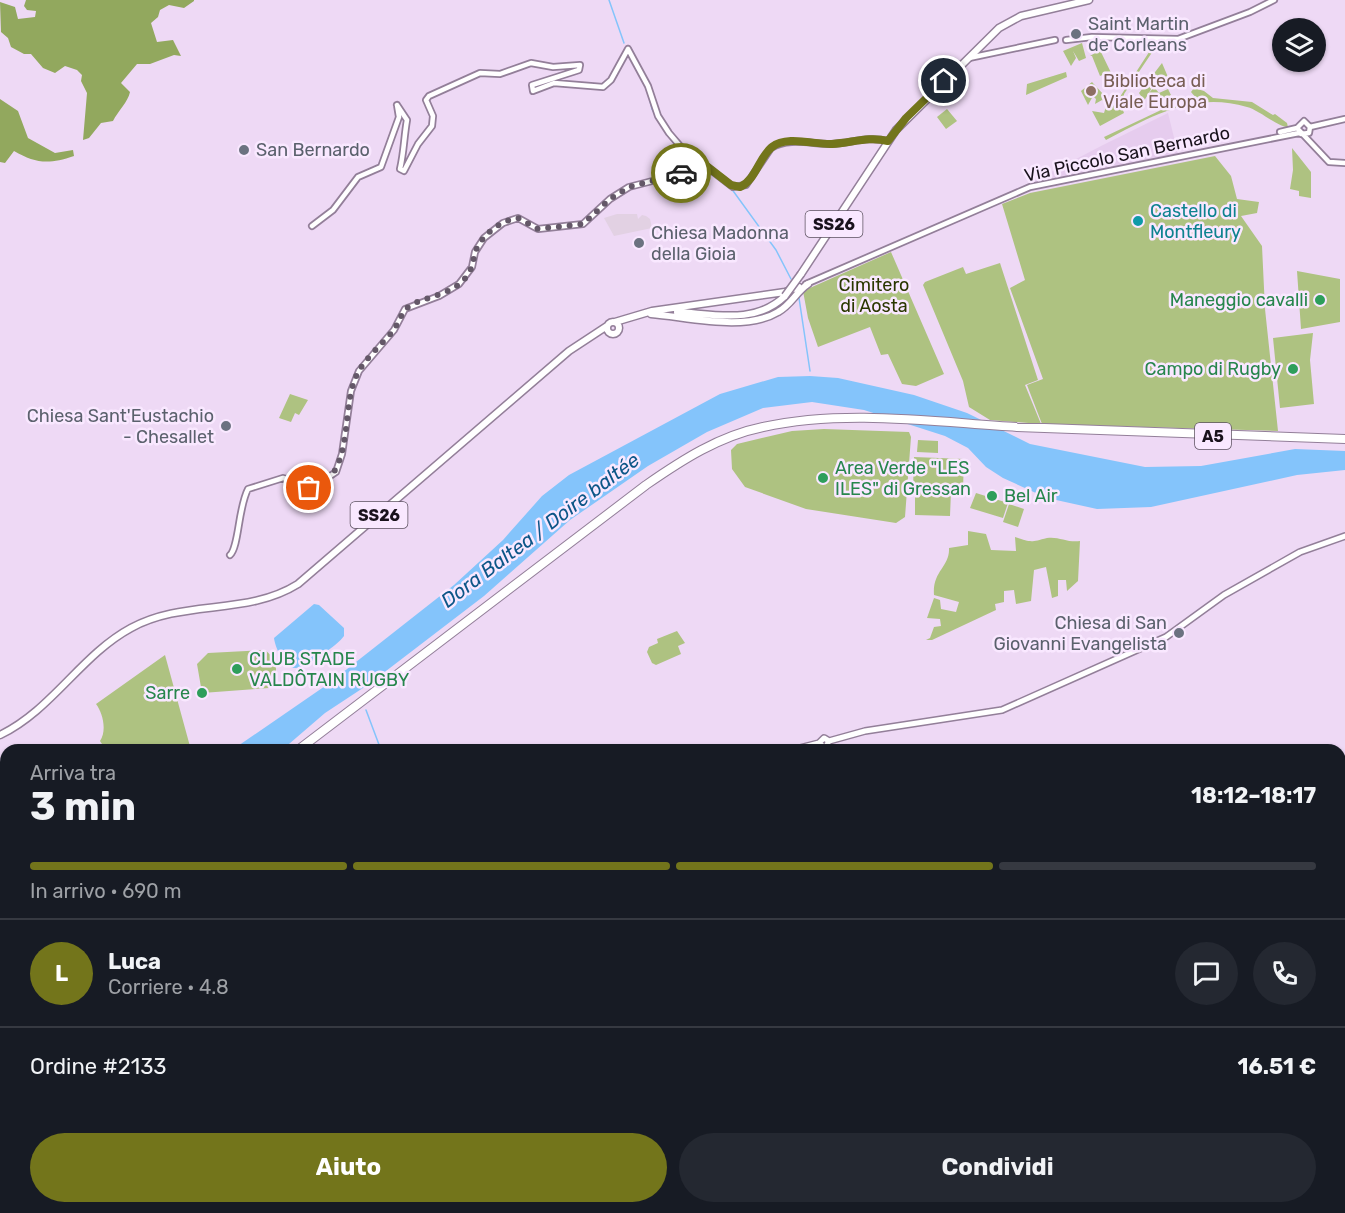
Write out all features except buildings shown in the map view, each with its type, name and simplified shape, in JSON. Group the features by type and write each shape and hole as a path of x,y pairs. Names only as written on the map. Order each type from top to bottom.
{"highway":[{"name":"A5","path":"306,744 678,462 739,433 800,420 864,419 1082,432"},
{"name":"A5","path":"313,744 683,464 741,436 821,423 875,423 1345,440"}],"main road":[{"name":"SS26","path":"0,735 34,714 108,643 130,628 170,612 263,600 298,584 569,351 597,333 646,314 748,315 770,307 785,296 801,274 888,141 906,118 999,27 1014,18 1089,0"},
{"path":"646,314 793,292 807,284"},
{"path":"646,314 733,322 757,321 782,310 793,292 799,287"},
{"name":"SS26","path":"608,329 615,333 617,325"},
{"path":"815,744 824,738 829,741 878,728 1002,710 1166,637 1206,607 1300,552 1345,536"}],"street":[{"path":"1066,40 1092,37 1178,39 1250,12 1274,0"},
{"path":"967,59 1055,40"},
{"path":"312,226 333,210 358,177 377,171 386,157 399,117 396,107 399,105 407,120 404,133 405,148 400,169 406,171 418,144 432,126 433,116 426,100 429,96 471,76 500,74 531,63 554,67 579,64 580,67 532,85 533,91 554,83 603,87 611,81 628,49 665,129 681,147 731,185 740,187 748,181 771,148 777,145 804,142 829,144 873,138 888,141"},
{"path":"1299,132 1309,133 1310,127 1345,119"},
{"name":"Via Piccolo San Bernardo","path":"799,287 1030,187 1299,132 1304,122 1310,127"},
{"path":"1299,132 1329,162 1345,163"},
{"path":"230,555 236,546 242,500 253,486 283,478 314,487 336,472 356,377 394,330 405,309 439,296 459,284 472,267 480,243 503,222 521,219 538,229 583,224 605,204 635,184 675,175 703,164"}],"shaded area":[{"path":"1168,113 1178,154 1030,183 1103,145"},
{"path":"617,214 637,214 638,219 642,215 646,216 650,219 652,228 614,236 604,218"}],"green space":[{"path":"26,0 194,1 184,8 169,5 160,10 158,17 151,23 157,42 173,40 181,56 174,55 150,64 137,64 121,83 130,92 113,121 101,123 89,138 83,140 87,93 81,81 82,75 77,70 65,66 55,73 43,68 31,54 24,54 11,47 8,38 1,32 0,2 15,7 18,19 35,17 36,11 27,10 24,6"},
{"path":"1082,43 1086,58 1079,61 1073,51 1076,58 1071,66 1063,51"},
{"path":"1153,46 1153,51 1124,94 1124,103 1121,105 1124,113 1100,126 1092,111 1104,113 1107,103 1102,100 1095,104 1096,99 1093,96 1088,105 1081,91 1092,82 1114,106"},
{"path":"1100,50 1115,81 1112,83 1107,73 1100,76 1090,56"},
{"path":"1162,63 1168,77 1164,79 1162,76 1152,80 1153,86 1144,101 1139,93"},
{"path":"1066,72 1067,77 1026,95 1027,84"},
{"path":"1154,87 1159,93 1168,89 1171,95 1147,106 1149,93"},
{"path":"1194,88 1204,91 1213,98 1252,102 1273,115 1275,114 1287,123 1288,127 1247,107 1209,102 1174,108 1140,122 1106,140 1104,137 1178,102 1197,99 1191,92"},
{"path":"0,99 18,111 28,138 55,153 73,150 74,156 49,162 35,160 14,151 5,163 0,162"},
{"path":"947,109 957,121 946,129 937,117"},
{"path":"1292,148 1311,172 1311,198 1299,196 1299,191 1290,189 1293,170"},
{"path":"1215,156 1231,176 1237,199 1259,202 1257,213 1241,216 1262,246 1265,309 1278,431 1042,424 1027,385 1043,379 1010,288 1025,280 1002,204 1030,193"},
{"name":"Cimitero di Aosta","path":"891,252 944,374 916,386 902,384 888,354 881,355 870,327 818,347 808,318 803,291"},
{"path":"1000,263 1038,380 1025,385 1041,424 990,420 969,407 963,381 923,285 925,282 963,267 966,274"},
{"name":"Maneggio cavalli","path":"1297,271 1340,279 1340,322 1301,329"},
{"name":"Campo di Rugby","path":"1313,333 1310,360 1314,404 1280,408 1273,338"},
{"path":"290,394 308,400 299,415 295,413 291,422 279,418"},
{"name":"Area Verde \"LES ILES\" di Gressan","path":"824,429 909,432 911,437 905,517 896,523 806,509 745,487 732,469 731,450 737,444 792,431"},
{"path":"918,440 938,441 938,453 917,452"},
{"path":"914,457 964,459 963,489 913,488"},
{"path":"915,490 951,491 950,516 915,515"},
{"path":"976,493 1008,503 1003,518 970,508"},
{"path":"1009,504 1024,509 1018,527 1003,522"},
{"path":"968,531 986,534 991,550 1016,551 1015,537 1031,541 1051,538 1080,541 1078,581 1067,591 1066,580 1058,580 1058,596 1052,598 1046,567 1034,570 1031,601 1016,604 1014,590 1004,591 1004,602 995,604 996,610 932,640 926,640 930,638 934,627 941,626 940,619 927,618 934,598 940,600 941,609 956,612 959,602 934,595 934,587 947,560 949,548 968,545"},
{"path":"677,631 685,643 678,646 681,654 656,665 652,663 647,652 649,647 658,643 657,639"},
{"name":"CLUB STADE VALDÔTAIN RUGBY","path":"265,650 270,654 276,668 275,678 269,688 202,693 197,664 208,653"},
{"path":"165,655 189,744 102,744 100,741 103,722 96,704"}],"water":[{"name":"Dora Baltea / Doire baltée","path":"778,377 838,378 914,395 967,413 1030,444 1145,467 1201,466 1295,449 1345,451 1345,470 1297,475 1151,507 1097,509 1047,498 1003,478 986,467 968,448 945,436 864,410 812,402 763,408 707,432 648,466 570,520 484,596 369,684 325,713 289,744 241,744 328,684 454,585 503,540 542,496 569,475 720,394"},
{"path":"314,604 319,605 344,628 344,636 314,660 301,667 292,667 281,657 274,638"}],"waterway":[{"path":"609,0 624,43"},
{"path":"648,92 652,109 665,131"},
{"path":"731,188 776,250 791,279"},
{"path":"799,298 810,371"},
{"path":"366,710 379,744"}],"way so far":[{"path":"309,488 318,486 338,468 342,454 348,402 359,371 394,330 405,309 439,296 464,280 472,267 475,252 480,243 493,229 514,218 521,219 538,229 583,224 610,199 629,187 681,173"}],"place":[{"name":"Saint Martin de Corleans","path":"1076,34"},
{"name":"Biblioteca di Viale Europa","path":"1091,91"},
{"name":"San Bernardo","path":"244,150"},
{"name":"Castello di Montfleury","path":"1138,221"},
{"name":"Chiesa Madonna della Gioia","path":"639,243"},
{"name":"Maneggio cavalli","path":"1320,300"},
{"name":"Campo di Rugby","path":"1293,369"},
{"name":"Chiesa Sant'Eustachio - Chesallet","path":"226,426"},
{"name":"Area Verde \"LES ILES\" di Gressan","path":"823,478"},
{"name":"Bel Air","path":"992,496"},
{"name":"Chiesa di San Giovanni Evangelista","path":"1179,633"},
{"name":"CLUB STADE VALDÔTAIN RUGBY","path":"237,669"},
{"name":"Sarre","path":"202,693"}],"route":[{"path":"681,173 704,164 731,185 740,187 746,185 771,148 783,143 829,144 873,138 888,141 906,118 944,81"}]}
